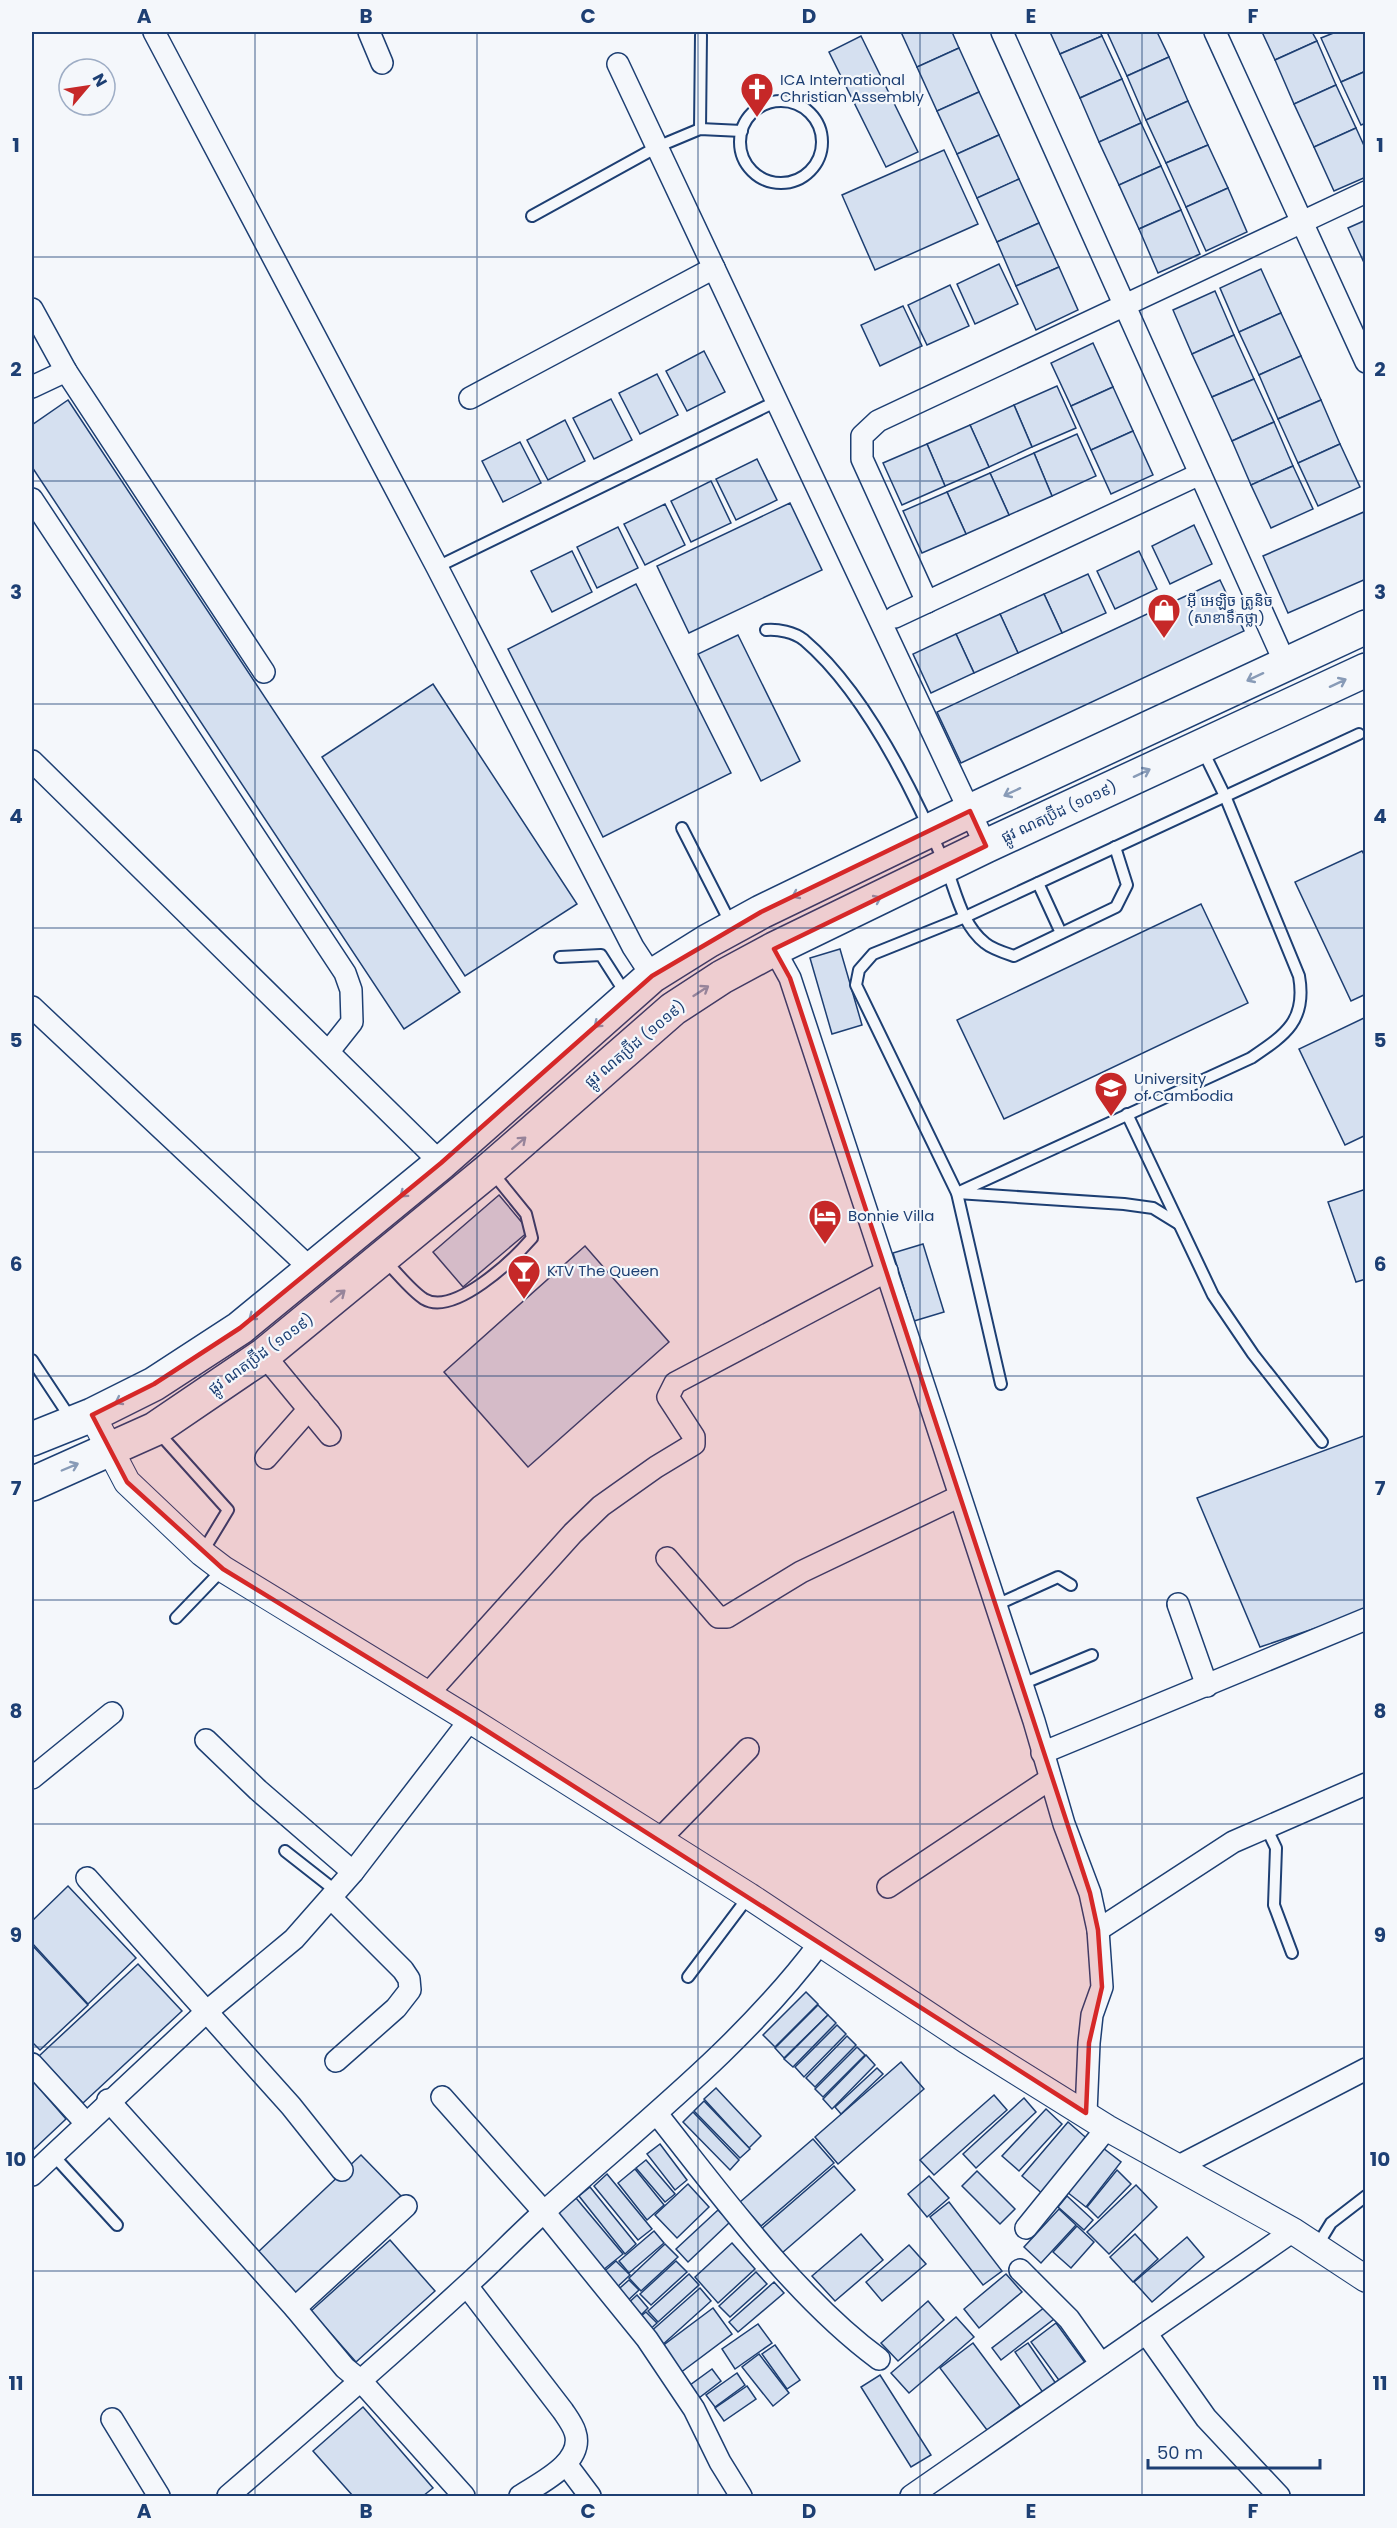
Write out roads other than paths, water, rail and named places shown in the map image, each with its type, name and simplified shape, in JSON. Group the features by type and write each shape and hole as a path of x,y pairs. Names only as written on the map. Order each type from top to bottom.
{"main road":[{"path":"32,1439 82,1419 154,1384 240,1328 441,1163 640,987 733,927 970,811 1365,627"},
{"name":"ផ្លូវ ណតប្រ៊ីដ (១០១៩)","path":"32,1484 155,1429 264,1355 383,1260 673,1009 722,977 774,949 986,846 1365,670"}],"street":[{"path":"154,32 437,567 633,947 640,987"},
{"path":"369,32 382,63"},
{"path":"1002,32 1285,663"},
{"path":"1215,32 1365,362"},
{"path":"618,64 777,401 888,621 986,846"},
{"path":"927,602 862,459 861,436 878,421 1365,192"},
{"path":"470,398 714,268"},
{"path":"32,309 66,371 264,672"},
{"path":"32,387 66,371"},
{"path":"888,621 1200,474"},
{"path":"32,499 345,973 351,990 352,1022 329,1051"},
{"path":"32,761 441,1163"},
{"path":"774,949 790,978 887,1271 958,1497 1022,1684 1050,1779 1090,1893 1098,1930 1102,1987 1092,2015 1086,2113"},
{"path":"32,1006 312,1270"},
{"path":"428,1694 587,1520 656,1467 694,1444 694,1437 668,1397 675,1383 887,1271"},
{"path":"264,1355 330,1435"},
{"path":"266,1458 309,1409"},
{"path":"82,1419 108,1451 127,1482 202,1553 223,1569 470,1720 749,1896 966,2040 1107,2128 1293,2231 1365,2279"},
{"path":"667,1558 718,1617 727,1617 801,1572 958,1497"},
{"path":"1178,1604 1206,1686"},
{"path":"1042,1753 1365,1619"},
{"path":"32,1778 112,1713"},
{"path":"32,2175 108,2100 205,2013 294,1939 353,1872 470,1720"},
{"path":"206,1740 258,1790 353,1872"},
{"path":"659,1840 748,1749"},
{"path":"888,1887 1050,1779"},
{"path":"1098,1930 1233,1842 1365,1784"},
{"path":"87,1878 205,2013 291,2106 342,2170"},
{"path":"334,1894 410,1979 410,1990 396,2008 336,2061"},
{"path":"228,2496 362,2381 467,2286 544,2211 657,2114 745,2030 793,1980 820,1943"},
{"path":"32,2064 85,2122"},
{"path":"1177,2167 1256,2123 1365,2069"},
{"path":"442,2097 544,2211 647,2339 694,2409 720,2463 741,2496"},
{"path":"108,2100 295,2308 345,2368 362,2381 464,2496"},
{"path":"657,2114 717,2190 799,2285 843,2333 879,2359"},
{"path":"1026,2228 1107,2128"},
{"path":"295,2308 406,2206"},
{"path":"911,2496 1293,2231"},
{"path":"1020,2270 1069,2319 1101,2364"},
{"path":"467,2286 563,2411 576,2432 576,2447 566,2464 520,2496"},
{"path":"1146,2333 1206,2418 1279,2496"},
{"path":"112,2419 159,2496"},
{"path":"566,2464 590,2496"}],"lane":[{"path":"700,129 701,35"},
{"path":"785,101 796,104 807,110 820,130 820,154 814,166 804,176 791,182 777,183 763,179 744,159 740,145 742,131 748,118 758,108 771,102 785,101"},
{"path":"532,216 657,147 700,129 742,131"},
{"path":"437,567 777,401"},
{"path":"766,630 779,629 803,639 845,685 886,746 945,866 964,917 985,944 1014,956 1116,907 1127,885 1115,847"},
{"path":"1001,1384 957,1193 856,985 859,970 873,954 964,917 1359,734"},
{"path":"957,1193 1251,1058 1276,1041 1297,1018 1302,992 1299,976 1225,796 1200,746"},
{"path":"682,828 733,927"},
{"path":"1038,883 1061,933"},
{"path":"560,957 601,955 640,987"},
{"path":"1127,1114 1213,1295 1252,1354 1322,1442"},
{"path":"383,1260 425,1300 445,1304 462,1297 519,1254 532,1238 526,1214 489,1170"},
{"path":"957,1193 1153,1208 1179,1224"},
{"path":"32,1360 82,1419"},
{"path":"155,1429 228,1510 202,1553"},
{"path":"177,1618 223,1569"},
{"path":"994,1606 1058,1577 1071,1585"},
{"path":"1022,1684 1092,1655"},
{"path":"1266,1827 1276,1848 1274,1905 1292,1953"},
{"path":"285,1851 334,1894"},
{"path":"688,1977 749,1896"},
{"path":"52,2155 117,2225"},
{"path":"1317,2246 1331,2223 1365,2196"}],"place":[{"name":"ICA International Christian Assembly","path":"757,118"},
{"name":"អ៊ី អេឡិច ត្រូនិច (សាខាទឹកថ្លា)","path":"1164,639"},
{"name":"University of Cambodia","path":"1111,1117"},
{"name":"Bonnie Villa","path":"825,1245"},
{"name":"KTV The Queen","path":"524,1300"}]}
